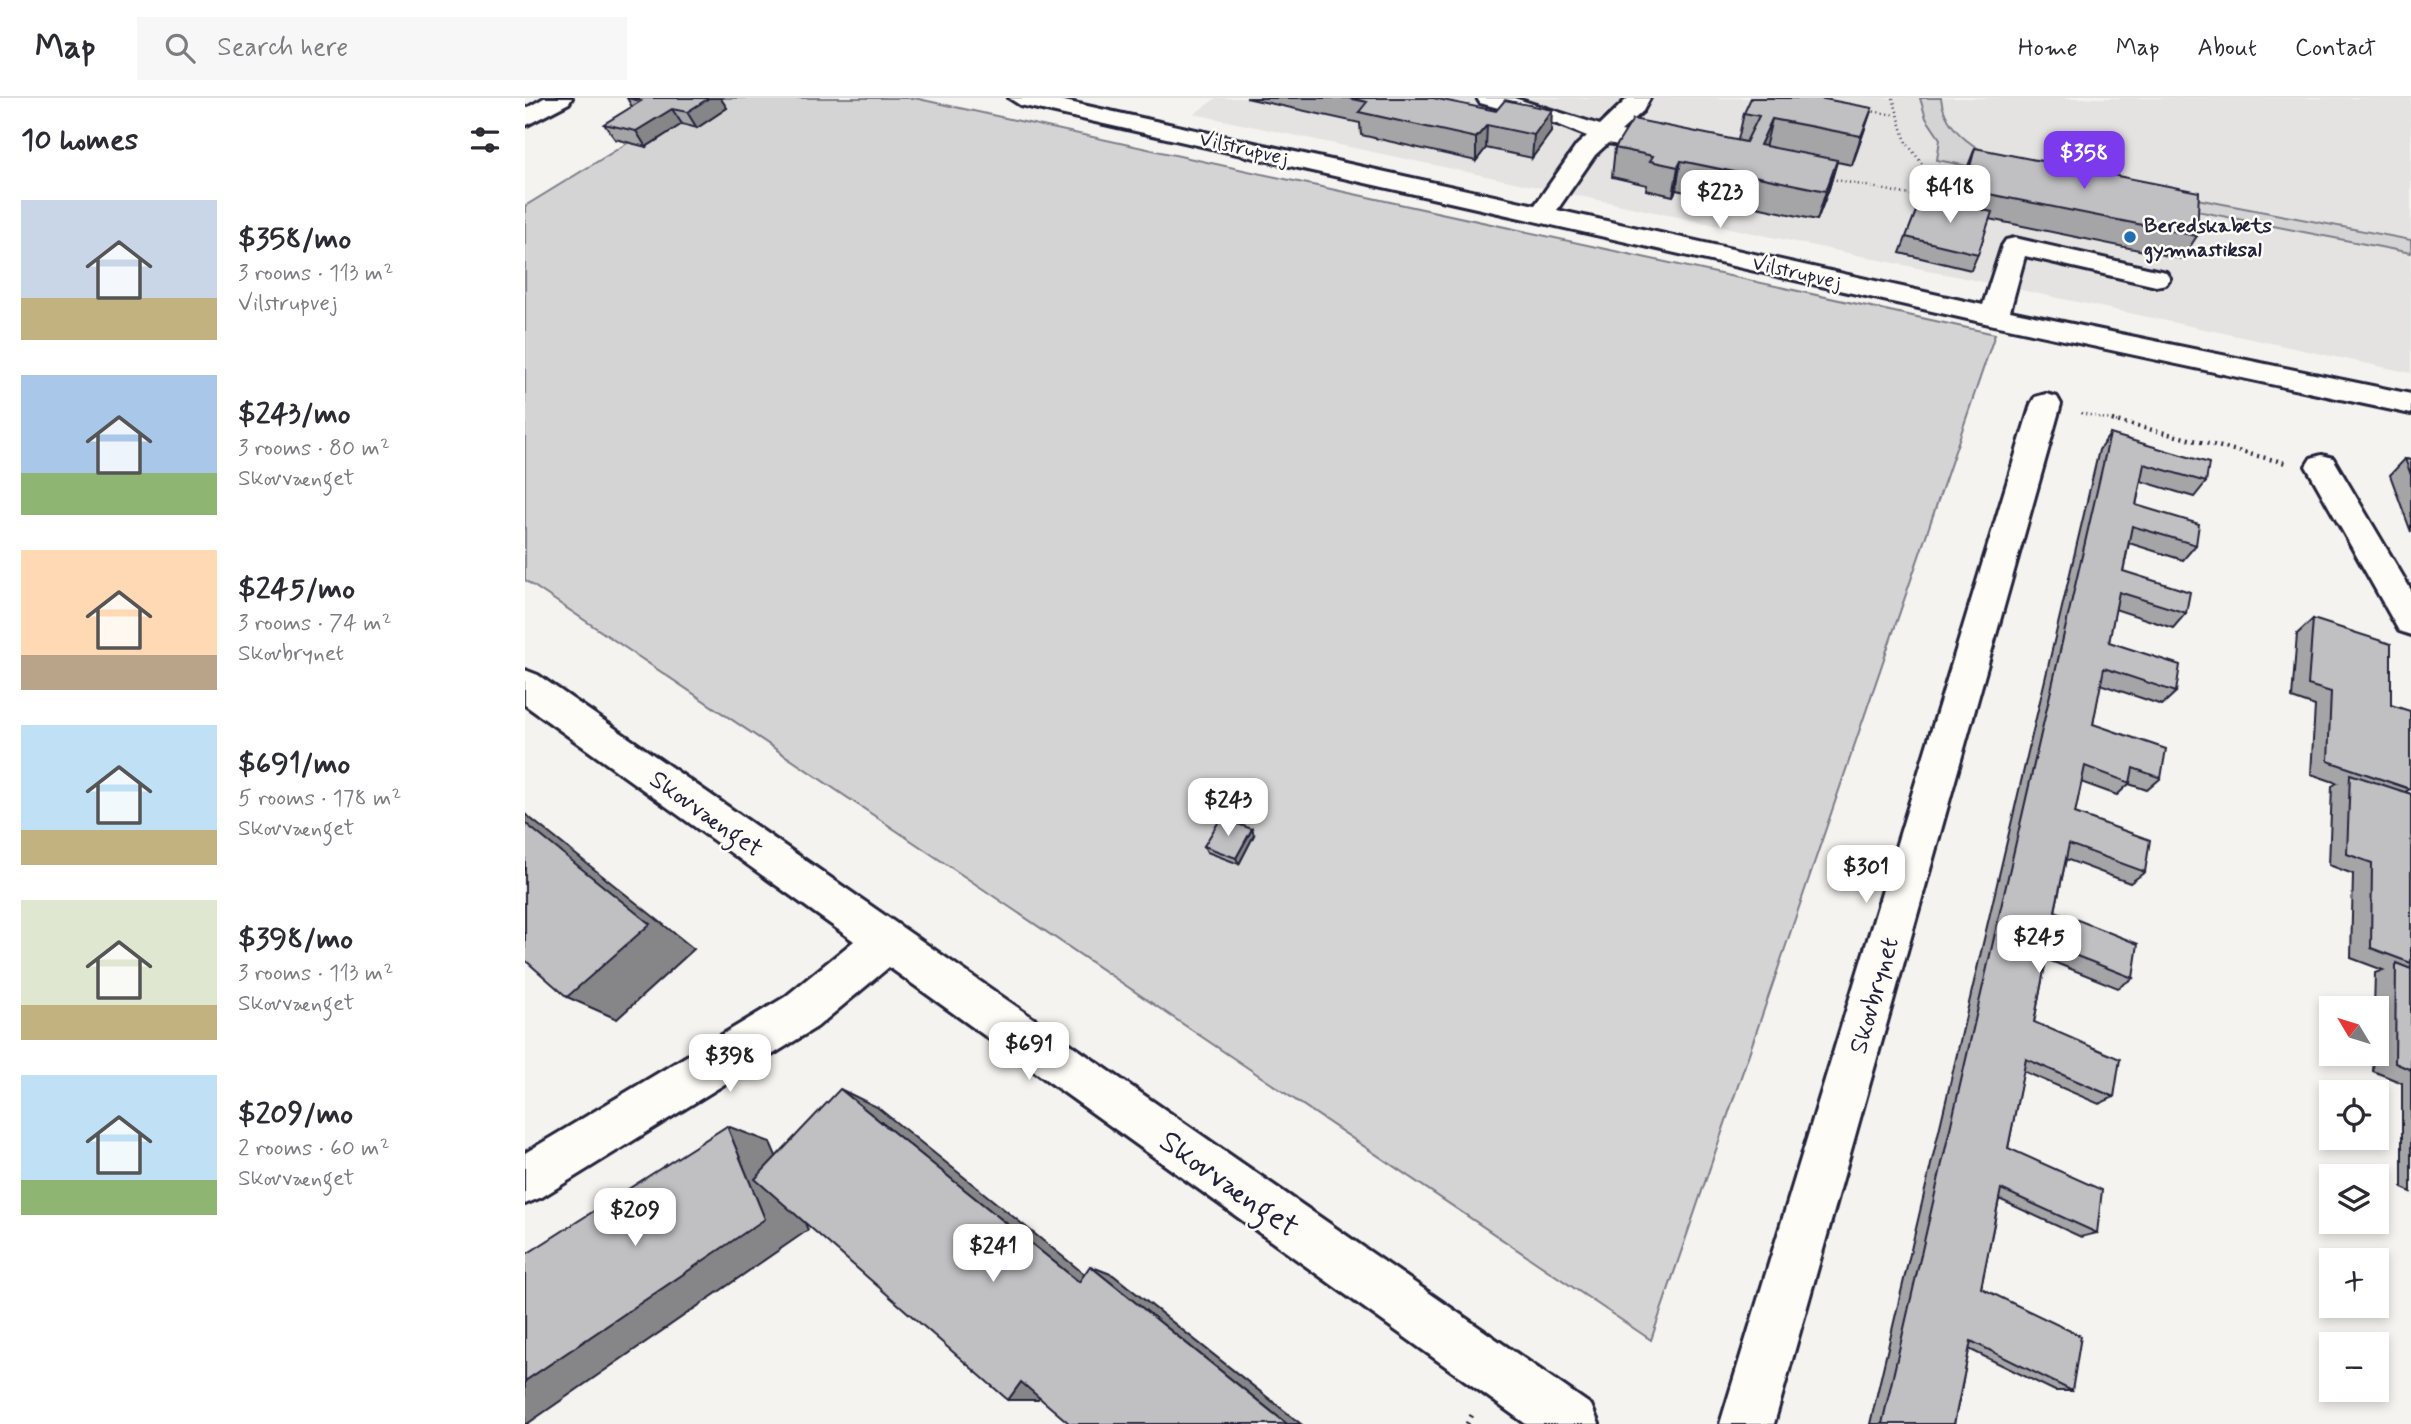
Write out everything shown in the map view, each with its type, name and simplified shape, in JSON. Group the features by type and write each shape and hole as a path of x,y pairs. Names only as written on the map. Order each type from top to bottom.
{"street":[{"path":"525,119 561,98"},
{"name":"Vilstrupvej","path":"1020,98 1994,316 2411,404"},
{"path":"1488,98 1565,119 1604,135 1691,151"},
{"path":"1552,216 1605,154 1604,135 1639,98"},
{"path":"1994,316 2015,246 2156,278"},
{"name":"Skovbrynet","path":"1747,1424 2046,404"},
{"path":"2322,466 2411,621"},
{"name":"Skovvænget","path":"525,685 1572,1424"},
{"path":"525,1180 801,1012 888,942"}],"path":[{"path":"1893,98 1895,115 1906,143 1951,203 1938,200"},
{"path":"1855,108 1895,115"},
{"path":"1822,177 1926,198"},
{"path":"2046,404 2275,462 2322,466"}],"shaded area":[{"path":"701,98 914,98 1995,334 1651,1340 525,580 525,206"},
{"path":"1216,98 2411,98 2411,373 1194,114"},
{"path":"1920,98 1941,98 1949,121 1957,131 1976,147 2009,163 2411,240 2411,253 1937,160 1940,139 1926,118"}],"building":[{"path":"627,98 709,98 687,112 672,109 636,131 604,124 641,101"},
{"path":"1348,98 1433,98 1496,111 1505,100 1552,110 1534,135 1487,125 1476,138 1359,112 1367,102"},
{"path":"1751,98 1819,98 1872,108 1861,136 1772,119 1760,145 1837,160 1826,191 1681,161 1678,167 1650,161 1653,156 1615,148 1633,119 1746,142 1759,116 1744,113"},
{"path":"1975,148 2199,192 2197,236 1964,189"},
{"path":"1922,196 1992,212 1978,254 1906,237"},
{"path":"2110,434 2209,463 2206,482 2144,464 2136,505 2199,524 2196,545 2132,526 2123,571 2190,592 2186,613 2119,592 2109,642 2180,665 2176,692 2104,668 2093,724 2166,749 2161,778 2133,768 2130,783 2085,766 2075,813 2150,840 2145,872 2069,844 2055,911 2138,944 2133,978 2049,945 2034,1022 2120,1059 2114,1097 2026,1059 2008,1148 2102,1190 2097,1233 2001,1189 1981,1288 2081,1336 2072,1391 1971,1341 1954,1424 1882,1424"},
{"path":"2405,459 2411,460 2411,475"},
{"path":"2313,619 2391,644 2391,705 2410,711 2410,789 2328,761 2331,692 2308,685"},
{"path":"2350,774 2411,794 2411,963 2371,948 2372,863 2347,854"},
{"path":"1221,818 1252,829 1236,858 1204,846"},
{"path":"525,823 650,924 567,997 525,960"},
{"path":"2396,963 2411,969 2411,1070 2395,1063"},
{"path":"840,1089 1079,1282 1090,1266 1287,1424 1070,1424 1021,1382 1008,1400 755,1179"},
{"path":"727,1126 765,1219 525,1381 525,1255"}],"place":[{"name":"Beredskabets gymnastiksal","path":"2130,237"}]}
